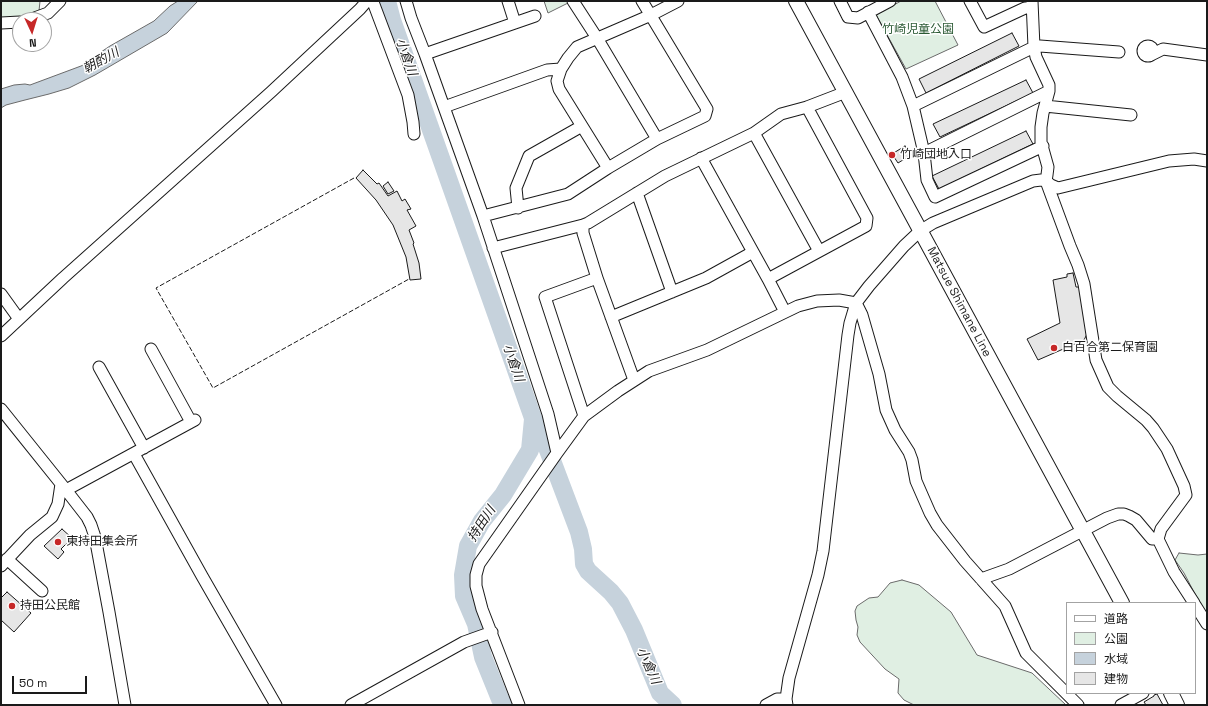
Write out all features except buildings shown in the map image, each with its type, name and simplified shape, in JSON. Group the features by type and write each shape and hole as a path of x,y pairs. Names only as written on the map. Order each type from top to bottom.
{"main road":[{"name":"Matsue Shimane Line","path":"796,1 1121,602"},
{"path":"1172,694 1177,705"}],"street":[{"path":"49,12 60,1"},
{"path":"406,1 483,216 492,248 548,414 556,454"},
{"path":"508,1 515,23"},
{"path":"573,1 657,139"},
{"path":"483,216 568,194 657,139 705,116 707,109 642,1"},
{"path":"608,168 559,89 557,81 561,69 568,58 578,48 596,38 651,15 678,1"},
{"path":"840,1 848,18 858,18 890,1"},
{"path":"970,1 984,27 1032,4 1034,47 1036,57 1049,85 1049,91 1041,120 1040,135 1048,167 1046,181 1084,284 1096,360 1108,387 1153,428 1167,449 1184,486 1186,495 1160,529 1158,539 1174,572 1193,602"},
{"path":"1,336 63,278 271,92 360,9 370,2 408,95 414,134"},
{"path":"868,12 902,77 913,106 924,153 927,180 935,197 1043,146"},
{"path":"425,54 535,16"},
{"path":"1,23 12,22"},
{"path":"913,106 1034,47 1040,46 1119,52"},
{"path":"1151,55 1163,48 1207,55"},
{"path":"444,107 547,70 561,69"},
{"path":"924,153 1049,91"},
{"path":"492,248 588,223 665,176 754,132 781,114 807,107 846,92"},
{"path":"1045,106 1131,114"},
{"path":"768,279 866,226 867,218 807,107"},
{"path":"518,208 516,188 529,156 582,126"},
{"path":"754,132 819,251"},
{"path":"701,158 785,312"},
{"path":"766,705 777,700 786,702 789,678 818,575 823,551 850,323 856,303 869,286 920,230 933,223 1033,181 1046,181 1058,188 1169,161 1194,159 1207,160"},
{"path":"637,193 672,292"},
{"path":"583,225 583,233 597,278 634,380"},
{"path":"611,317 706,278 753,252"},
{"path":"584,416 545,298 597,278"},
{"path":"1,294 19,319"},
{"path":"519,705 482,609 476,586 476,575 479,564 584,416 618,391 649,371 707,350 798,306 817,300 839,300 856,303"},
{"path":"856,303 862,315 879,374 886,410 895,430 909,452 916,480 930,513 948,540 1005,606 1026,653 1066,693"},
{"path":"42,591 4,563 30,535 52,517 64,487 139,451 193,421 151,349"},
{"path":"99,367 139,451 202,576 276,705"},
{"path":"1,409 64,487 87,517 91,525 95,538 125,705"},
{"path":"981,579 1009,569 1113,515 1124,514 1136,520 1152,539 1158,539"},
{"path":"1196,607 1207,624"},
{"path":"351,705 467,641 490,632"},
{"path":"1067,694 1078,705"},
{"path":"1121,705 1141,694"}],"green space":[{"path":"1,1 40,1 39,11 38,12 12,12 12,20 1,21"},
{"path":"544,1 567,1 568,3 548,13"},
{"name":"竹崎児童公園","path":"901,1 935,1 958,45 906,69 876,15"},
{"path":"1179,553 1198,555 1207,554 1207,614 1175,560"},
{"path":"902,580 919,585 951,612 977,655 1032,673 1066,705 914,705 904,700 898,693 899,679 885,669 860,642 857,635 858,627 855,611 857,606 869,598 878,597 890,583"}],"water":[{"name":"朝酌川","path":"178,1 198,1 167,33 95,75 69,88 6,105 1,108 1,89 14,85 30,85 81,66 98,57 101,52 110,46 154,21 170,6"}],"waterway":[{"name":"小倉川","path":"387,1 392,20 533,418 548,450 579,532 583,549 584,564 588,571 611,592 620,603 634,630 660,693 673,705"},
{"name":"持田川","path":"504,705 500,699 483,657 476,624 464,596 463,575 468,546 482,521 503,495 530,450 533,419"}],"fence":[{"path":"354,178 156,288 213,388 409,279"}],"place":[{"name":"竹崎団地入口","path":"892,155"},
{"name":"白百合第二保育園","path":"1054,348"},
{"name":"東持田集会所","path":"58,542"},
{"name":"持田公民館","path":"12,606"}]}
